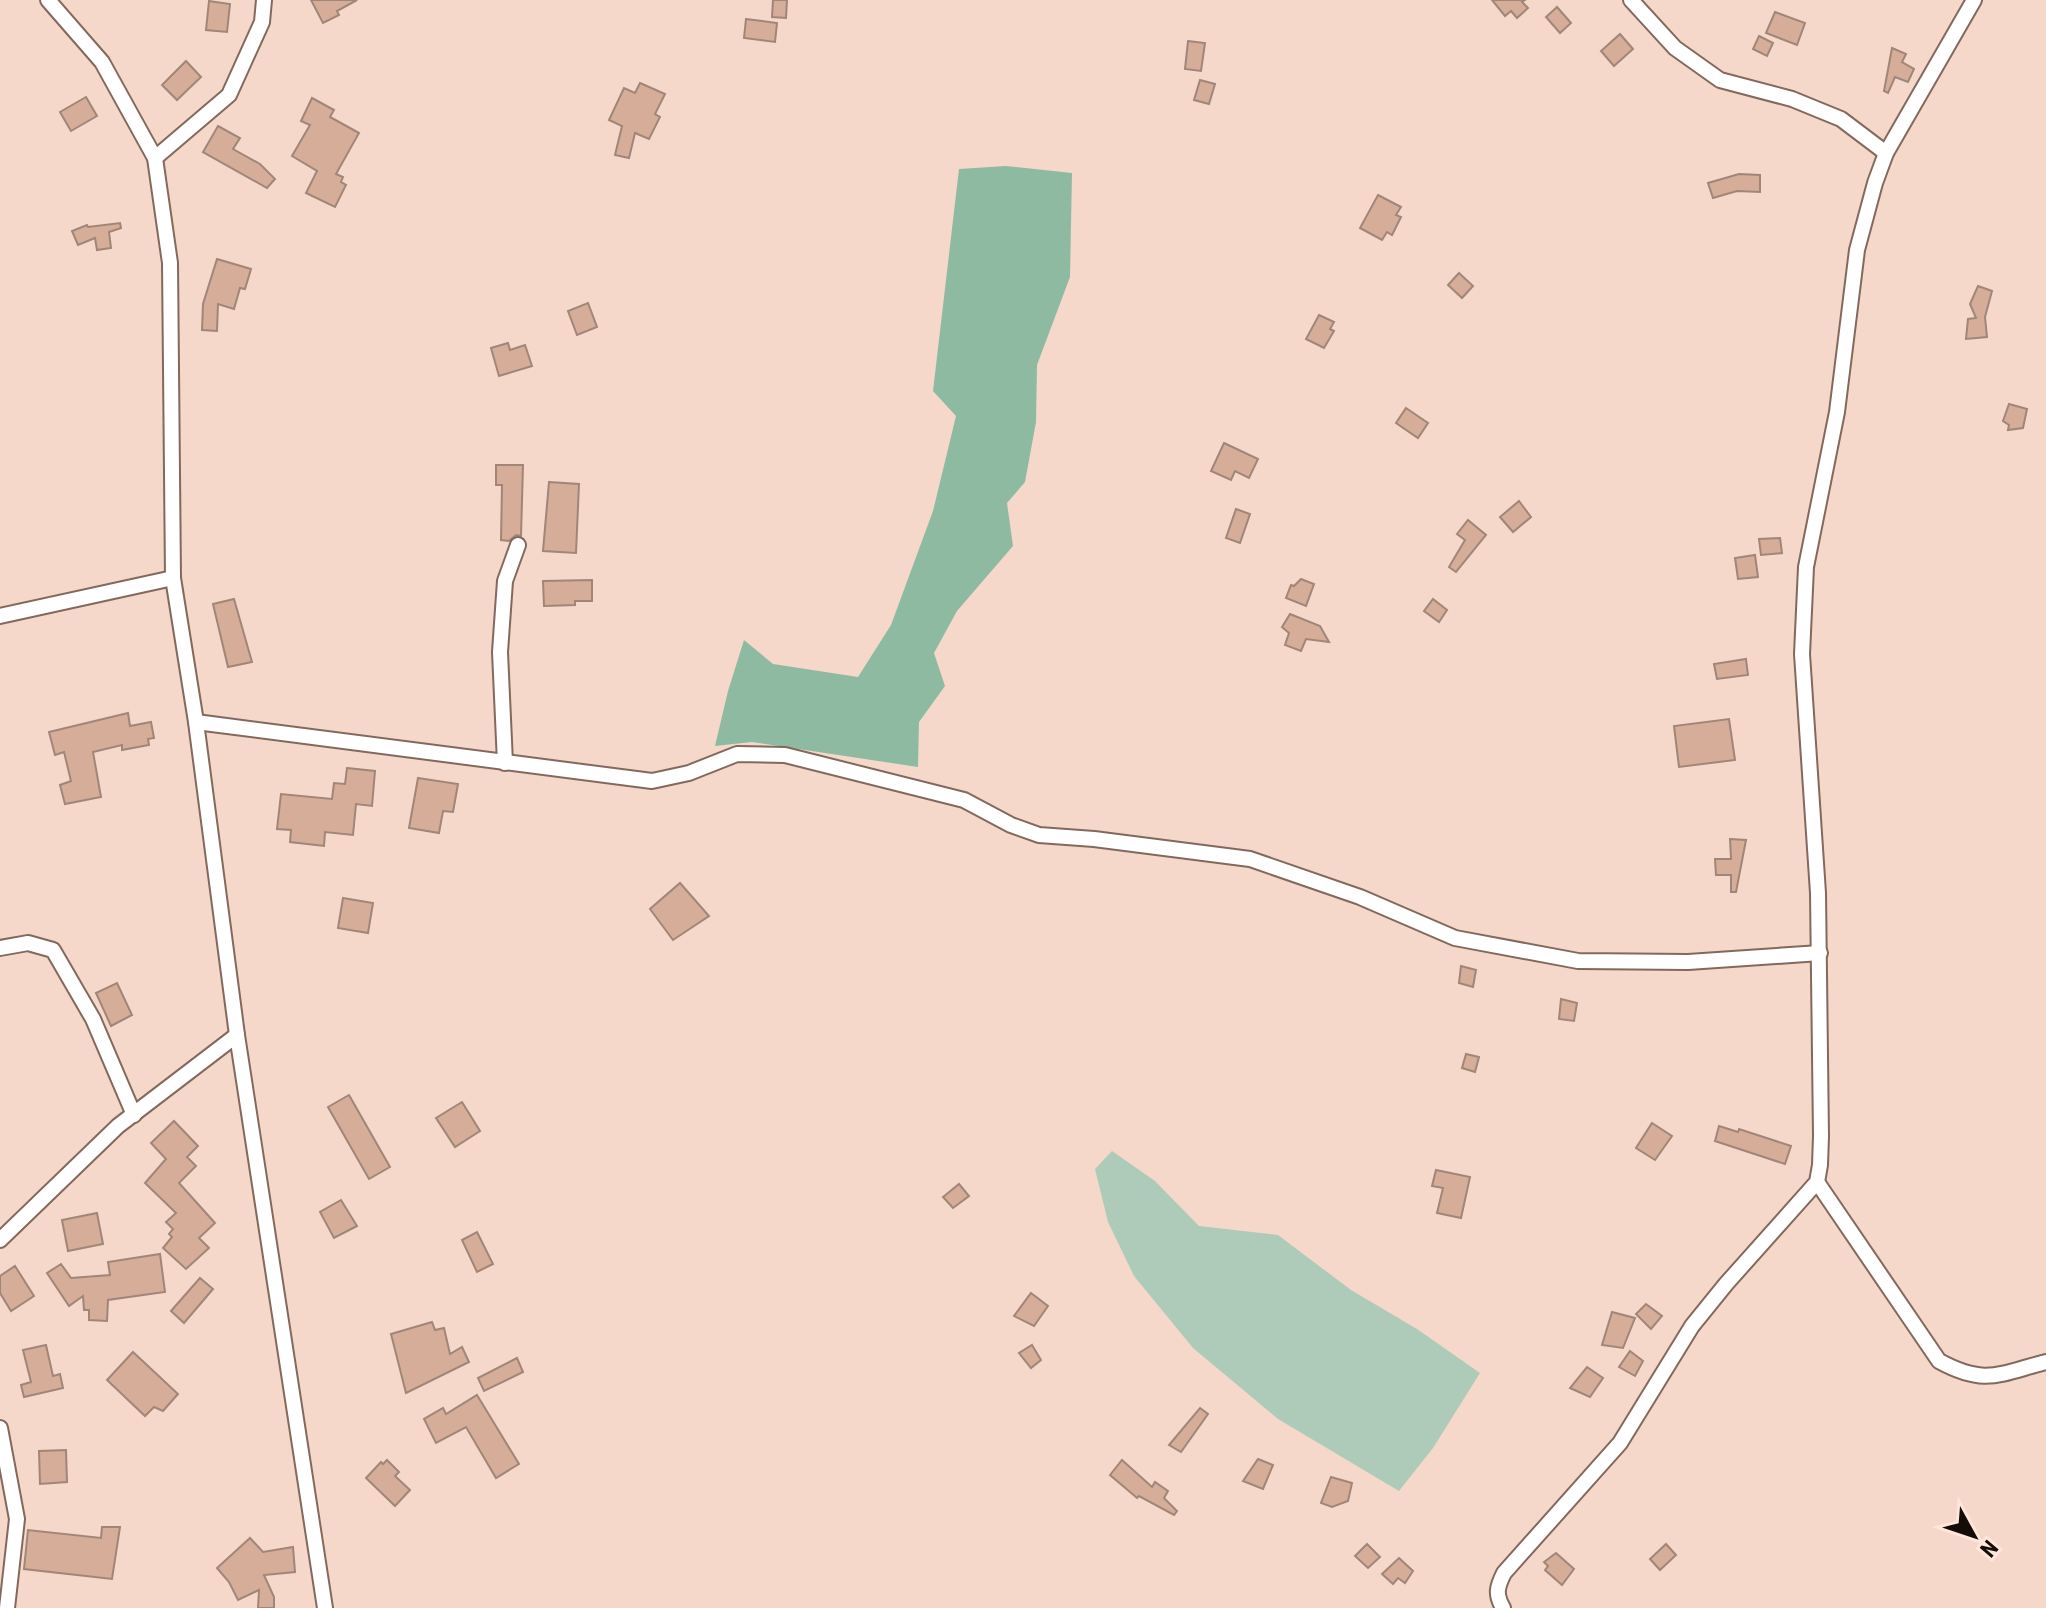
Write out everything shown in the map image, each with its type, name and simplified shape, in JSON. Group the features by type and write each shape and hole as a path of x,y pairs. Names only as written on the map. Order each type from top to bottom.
{"street":[{"path":"48,0 102,62 155,158 170,263 173,578 196,722 237,1035 325,1608"},
{"path":"155,158 229,95 262,22 264,0"},
{"path":"1631,0 1675,48 1720,80 1792,99 1841,119 1886,153"},
{"path":"1503,1608 1497,1597 1497,1587 1504,1573 1620,1443 1692,1326 1817,1182 1821,1136 1820,953 1802,654 1806,567 1837,412 1857,250 1886,153 1974,0"},
{"path":"505,763 500,652 505,581 518,545"},
{"path":"0,616 173,578"},
{"path":"196,722 652,781 689,773 737,754 785,755 964,800 1011,825 1039,835 1250,859 1360,897 1455,938 1578,961 1688,962 1820,953"},
{"path":"0,948 28,943 53,950 93,1019 134,1115"},
{"path":"0,1240 134,1115 237,1035"},
{"path":"1817,1182 1939,1361 1962,1373 1985,1378 2046,1362"},
{"path":"0,1428 17,1519 6,1608"}],"green space":[{"path":"1006,166 1072,173 1070,277 1037,365 1036,422 1025,482 1007,503 1013,546 957,611 934,653 945,686 919,722 918,767 752,742 715,746 744,640 773,664 858,677 891,625 933,511 956,416 933,391 959,169"},
{"path":"1112,1151 1155,1181 1199,1226 1278,1235 1351,1290 1417,1329 1480,1373 1433,1448 1399,1491 1278,1419 1193,1348 1134,1276 1108,1222 1095,1169"}],"building":[{"path":"311,0 357,0 323,23"},
{"path":"773,0 787,0 786,18 772,17"},
{"path":"1492,0 1525,0 1522,2 1528,8 1517,18 1511,11 1505,16"},
{"path":"209,1 230,4 227,32 206,30"},
{"path":"1557,7 1571,23 1560,33 1546,17"},
{"path":"1775,12 1805,23 1797,45 1766,33"},
{"path":"746,19 777,23 775,42 744,38"},
{"path":"1620,34 1633,49 1614,66 1601,51"},
{"path":"1759,36 1773,43 1767,56 1753,49"},
{"path":"1188,41 1205,43 1201,71 1185,69"},
{"path":"1892,48 1906,54 1902,62 1914,69 1908,82 1895,77 1888,93 1884,91"},
{"path":"186,61 201,77 177,100 162,85"},
{"path":"1200,80 1215,84 1209,104 1194,100"},
{"path":"640,83 665,94 655,114 660,117 649,139 635,133 629,158 615,155 622,126 609,120 624,88 635,93"},
{"path":"86,97 97,116 71,131 60,112"},
{"path":"312,98 334,110 330,117 359,133 336,174 343,177 341,182 346,185 335,207 306,193 317,171 292,156 310,125 301,121"},
{"path":"218,126 240,138 233,149 260,164 275,179 267,188 203,152"},
{"path":"1739,174 1760,175 1760,192 1737,191 1713,198 1708,183"},
{"path":"1378,195 1401,207 1396,215 1401,217 1392,235 1387,232 1382,240 1360,228"},
{"path":"120,223 121,228 109,232 111,248 97,250 95,238 78,245 72,231 87,225"},
{"path":"217,259 251,269 245,289 240,288 234,309 218,304 217,331 202,330 203,304"},
{"path":"1459,273 1473,286 1462,298 1448,285"},
{"path":"1978,286 1992,291 1985,317 1987,337 1966,339 1968,319 1976,318 1970,304"},
{"path":"588,303 597,327 577,335 568,311"},
{"path":"1319,315 1334,322 1330,329 1334,331 1324,348 1306,339"},
{"path":"508,343 510,350 525,345 532,366 499,376 491,348"},
{"path":"2009,404 2027,409 2023,428 2008,430 2009,425 2003,421"},
{"path":"1406,408 1428,423 1418,438 1396,423"},
{"path":"1224,443 1258,459 1249,478 1235,471 1231,480 1211,471"},
{"path":"496,465 523,465 521,536 516,535 509,541 501,540 502,485 496,485"},
{"path":"549,482 579,484 576,553 543,551"},
{"path":"1519,501 1531,517 1513,532 1500,517"},
{"path":"1236,509 1250,514 1240,543 1226,538"},
{"path":"1468,520 1486,535 1456,572 1449,567 1465,540 1457,534"},
{"path":"1780,538 1782,553 1761,555 1759,539"},
{"path":"1755,555 1758,577 1738,579 1735,558"},
{"path":"1301,579 1314,584 1306,606 1286,598 1291,585 1294,586"},
{"path":"592,580 592,601 544,606 543,581"},
{"path":"234,599 252,662 228,667 213,604"},
{"path":"1433,599 1447,610 1439,622 1424,611"},
{"path":"1290,614 1320,626 1329,642 1306,639 1301,651 1285,645 1289,633 1282,627"},
{"path":"1746,659 1748,675 1717,679 1714,664"},
{"path":"128,713 130,726 151,722 154,738 148,739 149,745 122,750 122,745 93,752 101,797 65,804 60,785 71,781 64,752 55,755 49,732"},
{"path":"1729,719 1735,760 1679,767 1674,726"},
{"path":"347,768 375,771 372,806 356,804 353,835 325,832 324,846 290,842 291,830 277,829 281,794 332,799 334,783 345,784"},
{"path":"418,778 458,784 453,812 443,811 439,833 409,828"},
{"path":"1730,839 1746,840 1736,892 1731,892 1731,875 1716,875 1715,859 1731,859"},
{"path":"680,883 709,916 673,940 650,909"},
{"path":"343,898 373,903 368,933 338,928"},
{"path":"1461,966 1476,970 1473,987 1459,983"},
{"path":"117,983 132,1015 111,1026 96,993"},
{"path":"1561,999 1577,1003 1574,1021 1559,1019"},
{"path":"1466,1054 1479,1057 1475,1072 1462,1068"},
{"path":"349,1095 390,1167 369,1179 328,1107"},
{"path":"462,1102 480,1131 455,1147 436,1118"},
{"path":"174,1121 198,1146 187,1157 196,1166 179,1183 215,1223 199,1238 209,1248 186,1269 163,1248 172,1237 169,1234 173,1229 166,1222 176,1213 145,1183 166,1159 151,1143"},
{"path":"1652,1123 1672,1136 1655,1160 1636,1148"},
{"path":"1719,1126 1738,1132 1739,1129 1791,1146 1785,1164 1715,1141"},
{"path":"1436,1170 1470,1177 1461,1218 1437,1213 1443,1188 1432,1186"},
{"path":"959,1184 969,1196 953,1208 943,1197"},
{"path":"341,1200 357,1226 334,1238 320,1212"},
{"path":"97,1213 103,1244 68,1251 62,1220"},
{"path":"477,1232 493,1264 477,1272 462,1240"},
{"path":"160,1254 165,1292 108,1300 107,1321 89,1320 89,1310 84,1310 83,1296 69,1306 47,1273 61,1264 71,1278 110,1275 108,1262"},
{"path":"15,1266 34,1296 11,1311 0,1293 0,1276"},
{"path":"200,1278 213,1289 184,1323 171,1311"},
{"path":"1031,1293 1048,1306 1034,1326 1014,1316"},
{"path":"1646,1304 1662,1316 1651,1329 1636,1314"},
{"path":"1612,1312 1635,1318 1623,1348 1602,1345"},
{"path":"432,1322 435,1330 444,1328 450,1354 462,1347 469,1362 406,1393 391,1334"},
{"path":"46,1345 53,1376 60,1374 63,1388 24,1397 21,1385 31,1382 23,1350"},
{"path":"1032,1345 1041,1360 1031,1368 1019,1353"},
{"path":"1630,1351 1643,1361 1635,1376 1619,1367"},
{"path":"133,1352 178,1394 163,1411 154,1407 145,1416 107,1380"},
{"path":"517,1358 523,1372 484,1391 478,1378"},
{"path":"1587,1367 1603,1378 1590,1397 1570,1388"},
{"path":"477,1395 519,1464 496,1478 466,1427 436,1443 424,1419 443,1408 446,1414"},
{"path":"1200,1408 1208,1414 1181,1452 1169,1445"},
{"path":"66,1450 67,1482 40,1484 39,1451"},
{"path":"1258,1459 1273,1465 1263,1489 1243,1481"},
{"path":"387,1460 399,1472 395,1476 410,1490 395,1506 366,1478"},
{"path":"1122,1460 1152,1487 1155,1482 1168,1491 1164,1498 1177,1511 1174,1515 1139,1496 1137,1498 1110,1475"},
{"path":"1331,1477 1352,1483 1348,1501 1332,1507 1321,1503"},
{"path":"102,1527 120,1527 112,1579 24,1569 28,1530 101,1538"},
{"path":"250,1538 263,1552 293,1547 295,1572 264,1575 274,1597 274,1608 258,1608 259,1590 238,1600 217,1568"},
{"path":"1367,1544 1380,1557 1368,1568 1355,1556"},
{"path":"1666,1544 1676,1555 1660,1570 1650,1559"},
{"path":"1556,1553 1574,1569 1562,1585 1545,1570 1548,1566 1544,1562"},
{"path":"1399,1558 1413,1571 1405,1583 1398,1578 1393,1584 1382,1574"}]}
